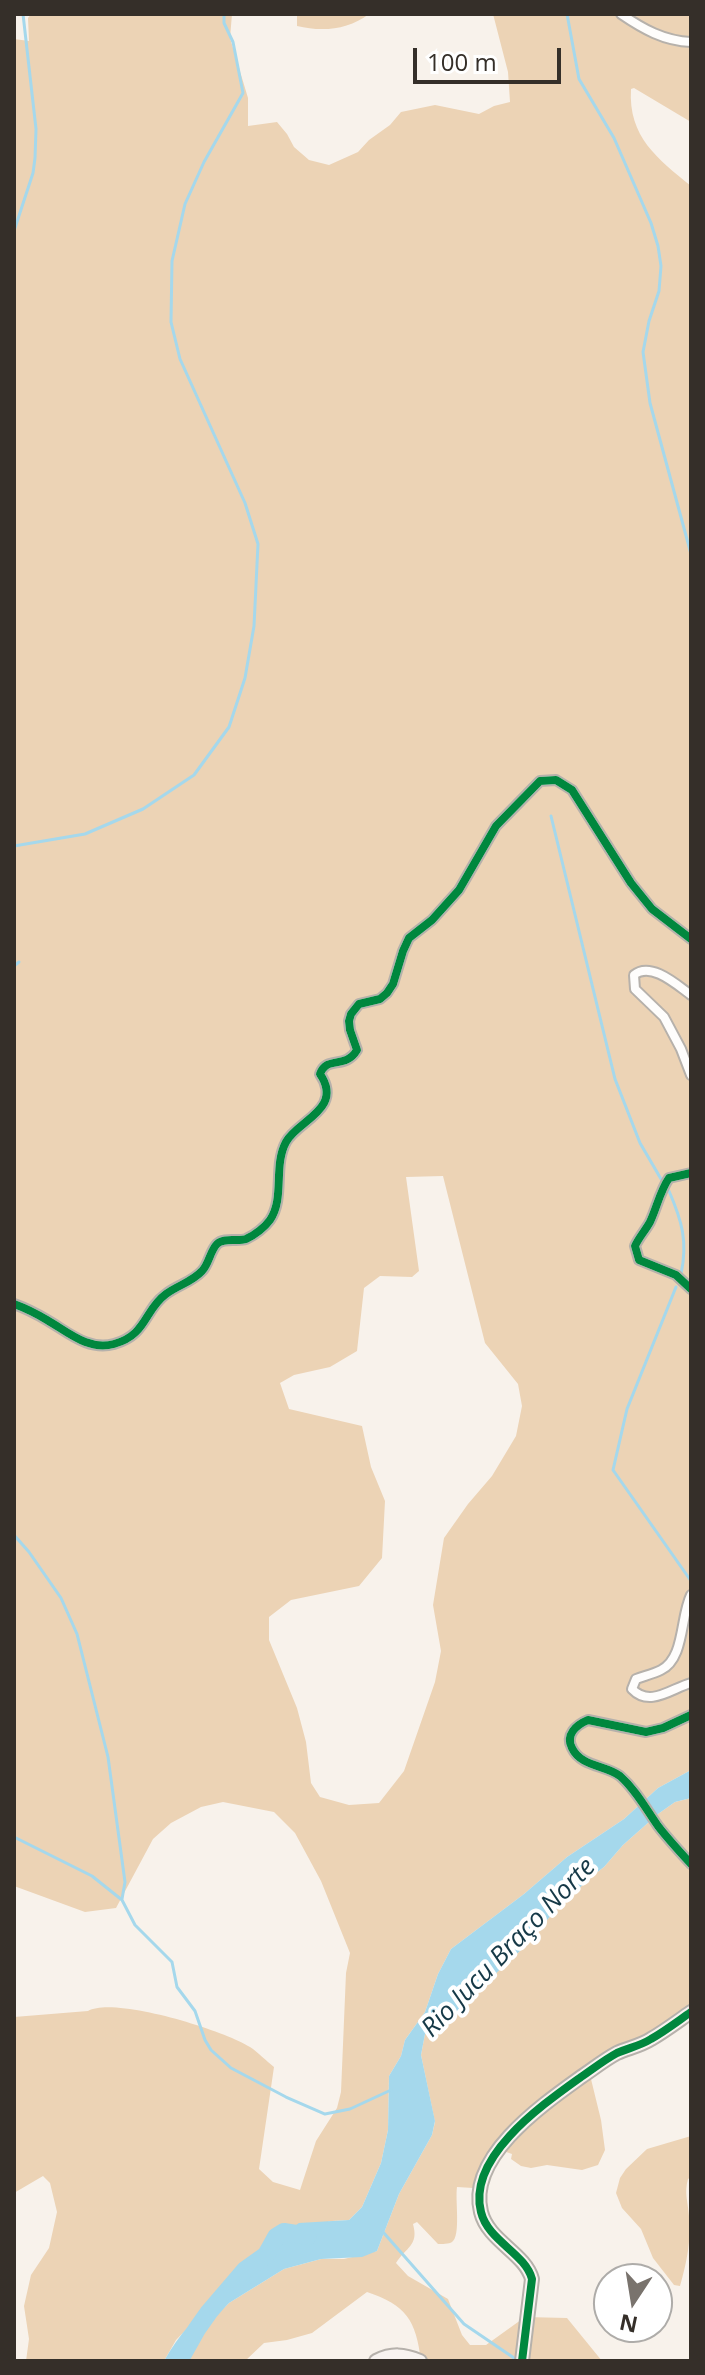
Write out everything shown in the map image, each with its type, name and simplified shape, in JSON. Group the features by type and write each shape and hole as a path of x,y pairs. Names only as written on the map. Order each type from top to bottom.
{"street":[{"path":"621,14 644,30 691,42"},
{"path":"14,1304 78,1340 101,1345 114,1344 135,1334 165,1294 203,1270 216,1245 245,1239 268,1223 278,1197 281,1156 287,1140 311,1121 324,1103 322,1067 328,1063 345,1062 357,1050 350,1030 351,1014 359,1004 380,999 387,993 409,938 432,920 459,890 496,826 540,781 556,780 572,790 631,883 652,909 691,939"},
{"path":"691,995 646,969 634,975 635,989 664,1017 691,1075"},
{"path":"691,1173 669,1178 661,1189 658,1206 635,1246 639,1260 676,1275 691,1289"},
{"path":"691,1595 686,1605 677,1651 671,1662 662,1670 636,1679 632,1689 637,1694 654,1698 691,1683"},
{"path":"691,1715 646,1732 588,1720 573,1729 570,1737 570,1744 578,1757 614,1772 635,1793 691,1864"},
{"path":"522,2361 532,2279 528,2268 495,2236 482,2218 479,2198 482,2180 502,2144 540,2107 616,2053 653,2038 691,2012"},
{"path":"376,2361 393,2355 420,2361"}],"shaded area":[{"path":"31,14 232,14 230,38 248,98 248,126 277,122 294,147 309,160 329,165 358,152 401,112 435,105 479,114 510,102 508,72 493,14 691,14 691,122 634,88 631,89 631,106 634,121 648,145 691,186 691,1770 658,1788 624,1819 567,1857 451,1949 438,1974 425,2012 405,2040 401,2056 389,2076 388,2130 381,2163 362,2207 349,2220 286,2231 176,2340 164,2361 26,2361 29,2339 24,2306 31,2275 49,2248 57,2212 50,2183 43,2176 14,2193 14,2017 101,2008 144,2011 194,2024 250,2047 274,2067 259,2169 273,2182 300,2190 316,2141 337,2108 341,2092 346,1973 350,1953 321,1881 295,1833 274,1812 223,1802 201,1807 171,1823 153,1839 116,1908 85,1912 14,1886 14,39 29,41 28,18","holes":["443,1176 485,1343 518,1384 522,1406 516,1436 492,1476 444,1538 433,1605 441,1651 435,1682 404,1771 379,1803 349,1805 320,1797 311,1783 306,1742 297,1708 269,1640 269,1617 291,1600 359,1586 382,1558 385,1501 371,1467 362,1426 289,1409 280,1383 294,1375 330,1367 357,1351 364,1288 380,1276 412,1277 419,1271 406,1177"]},
{"path":"297,14 369,14 344,26 316,29 297,26"},
{"path":"691,1798 691,2009 590,2075 605,2150 598,2165 582,2170 547,2165 531,2168 521,2166 511,2159 512,2154 495,2148 473,2188 457,2187 457,2225 452,2242 438,2244 417,2222 413,2224 413,2242 396,2263 408,2276 448,2299 462,2335 470,2345 486,2345 525,2317 567,2318 602,2361 421,2361 416,2335 407,2316 391,2302 367,2292 312,2333 264,2343 245,2361 178,2361 184,2346 229,2303 284,2269 321,2259 344,2259 377,2251 399,2194 432,2135 435,2122 421,2055 425,2034 446,2027 477,1991 623,1845 675,1802"},
{"path":"691,2136 691,2177 686,2189 689,2243 680,2286 673,2284 673,2263 657,2263 641,2229 622,2208 616,2193 626,2169 647,2149"}],"water":[{"name":"Rio Jucu Braço Norte","path":"691,1770 691,1798 675,1802 623,1845 477,1991 446,2027 425,2034 421,2055 435,2121 432,2135 399,2194 377,2251 362,2257 321,2259 284,2269 229,2303 184,2346 178,2361 164,2361 205,2308 287,2231 299,2223 349,2220 362,2207 381,2163 388,2130 389,2076 401,2056 405,2040 425,2012 438,1974 451,1949 567,1857 624,1819 658,1788"}],"waterway":[{"path":"14,231 35,158 36,129 23,14"},
{"path":"14,846 85,834 143,809 194,775 229,727 245,678 254,626 258,544 245,503 180,359 171,322 172,261 185,204 204,162 243,93 224,14"},
{"path":"567,14 579,79 614,138 658,246 661,266 659,291 643,352 650,403 691,554"},
{"path":"551,816 615,1079 640,1143 661,1179"},
{"path":"14,966 19,962"},
{"path":"669,1191 682,1232 684,1252 681,1274"},
{"path":"676,1287 627,1409 613,1470 691,1581"},
{"path":"14,1535 61,1598 77,1634 108,1757 125,1882 122,1899"},
{"path":"14,1837 92,1876 122,1900 135,1925 172,1962 177,1987 195,2011 205,2040 211,2050 231,2068 325,2114 350,2109 391,2090"},
{"name":"Rio Jucu Braço Norte","path":"179,2361 209,2312 245,2270 266,2255 276,2237 284,2232 308,2236"},
{"path":"383,2232 464,2324 514,2358"}],"cycle path":[{"path":"14,1304 87,1343 114,1344 133,1335 166,1294 202,1271 217,1244 246,1239 265,1225 277,1202 280,1161 286,1142 323,1105 326,1096 326,1086 320,1074 323,1068 347,1060 357,1050 350,1030 351,1014 359,1004 380,999 387,993 409,938 432,920 459,890 496,826 540,781 556,780 572,790 631,883 652,909 691,939"},
{"path":"691,1173 669,1178 650,1222 635,1246 639,1260 676,1275 691,1289"},
{"path":"691,1715 646,1732 588,1720 576,1728 570,1739 572,1748 581,1759 614,1772 626,1781 662,1831 691,1864"},
{"path":"522,2361 532,2279 522,2262 485,2222 480,2192 485,2172 511,2134 547,2102 617,2053 647,2041 691,2012"}]}
